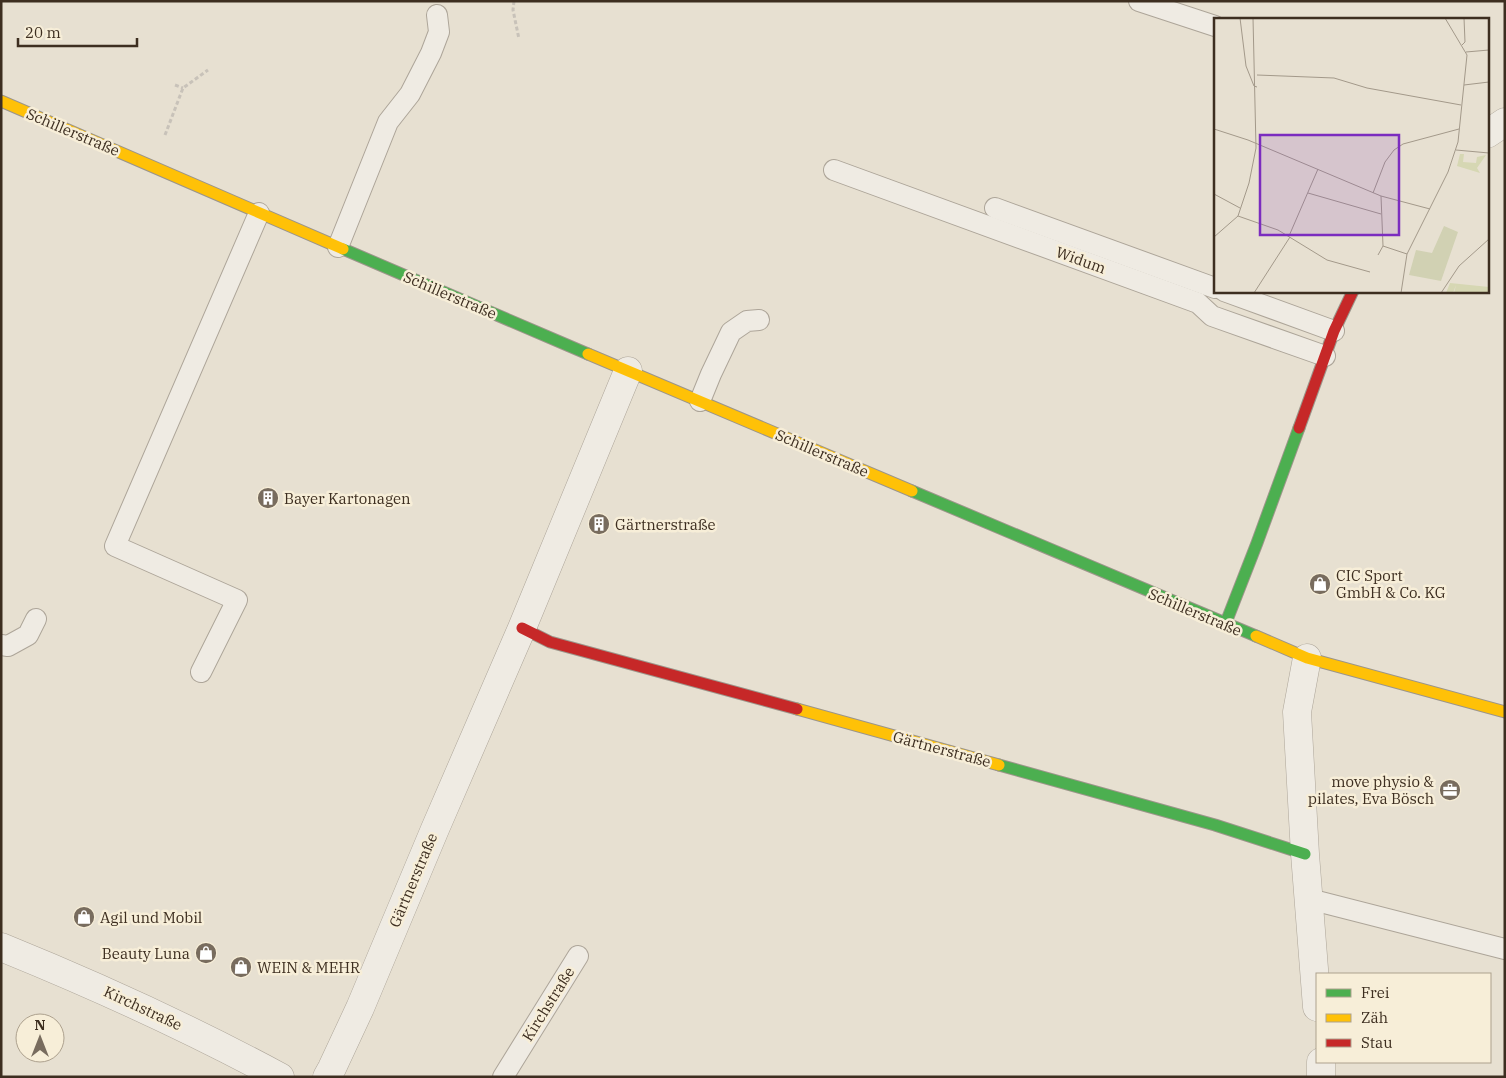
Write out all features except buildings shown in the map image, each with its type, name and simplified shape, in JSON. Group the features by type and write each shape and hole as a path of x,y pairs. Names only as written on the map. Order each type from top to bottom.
{"street":[{"name":"Schillerstraße","path":"1,101 338,247 1225,625 1307,658 1505,712"},
{"path":"1225,625 1334,331 1353,292"},
{"name":"Gärtnerstraße","path":"327,1077 360,1008 522,628 628,371"},
{"name":"Gärtnerstraße","path":"522,628 550,642 1215,825 1306,854"},
{"path":"1307,658 1297,712 1316,993"},
{"name":"Kirchstraße","path":"1,948 134,1003 196,1032 280,1077"},
{"path":"1320,1063 1321,1077"}],"lane":[{"path":"1139,1 1214,26"},
{"path":"338,247 388,122 410,94 431,53 439,32 437,15"},
{"name":"Widum","path":"834,170 1198,303 1212,316 1325,356"},
{"name":"Widum","path":"994,208 1214,288"},
{"path":"201,672 236,600 115,546 259,213"},
{"path":"1227,292 1334,331"},
{"path":"700,401 731,332 747,320 759,320"},
{"path":"1,645 8,646 28,635 36,620"},
{"path":"1309,898 1505,949"},
{"name":"Kirchstraße","path":"503,1077 578,956"}],"path":[{"path":"514,1 512,10 519,39"},
{"path":"162,143 183,88 208,70"},
{"path":"175,85 183,88"}],"traffic: fast":[{"path":"343,249 588,354"},
{"path":"1225,625 1299,428"},
{"path":"912,491 1256,636"},
{"path":"999,765 1215,825 1305,854"}],"traffic: slow":[{"path":"1,101 343,249"},
{"path":"588,354 912,491"},
{"path":"1256,636 1307,658 1505,712"},
{"path":"797,709 999,765"}],"traffic: jam":[{"path":"1299,428 1334,331 1353,292"},
{"path":"522,628 550,642 797,709"}],"place":[{"name":"Bayer Kartonagen","path":"268,498"},
{"name":"Gärtnerstraße","path":"599,524"},
{"name":"CIC Sport GmbH & Co. KG","path":"1320,584"},
{"name":"move physio & pilates, Eva Bösch","path":"1450,790"},
{"name":"Agil und Mobil","path":"84,917"},
{"name":"Beauty Luna","path":"206,953"},
{"name":"WEIN & MEHR","path":"241,967"}]}
